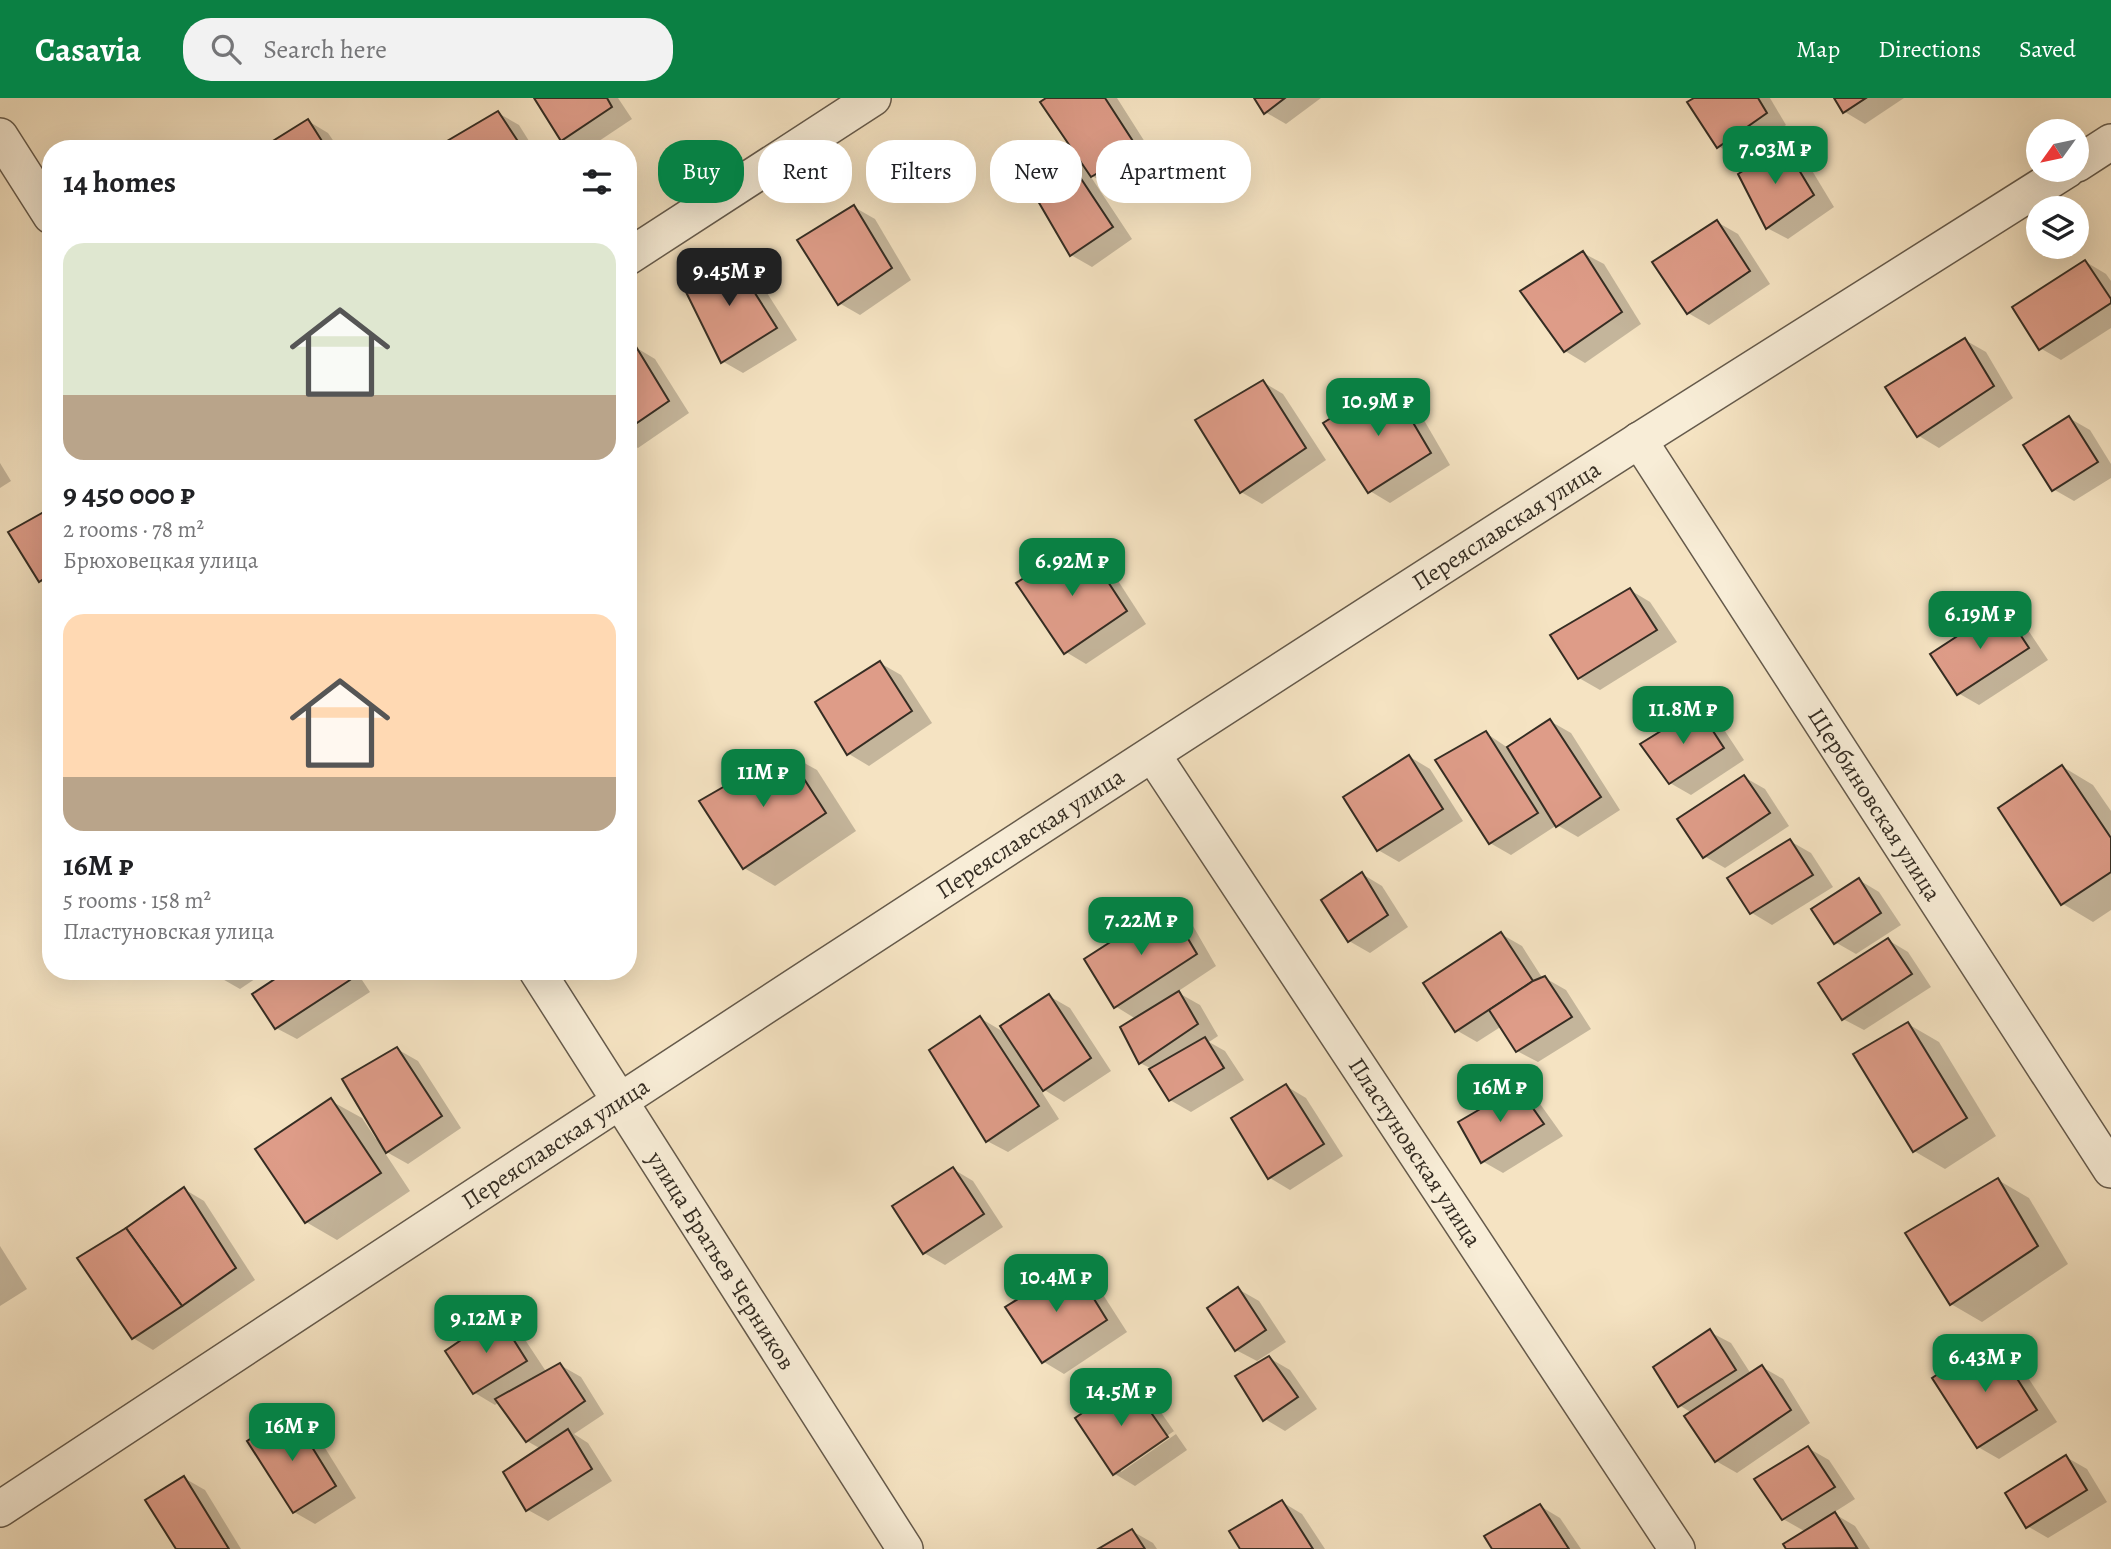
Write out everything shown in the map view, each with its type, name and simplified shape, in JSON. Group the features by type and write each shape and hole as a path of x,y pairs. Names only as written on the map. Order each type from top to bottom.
{"street":[{"path":"637,251 873,98"},
{"path":"0,136 42,202"},
{"path":"2090,155 2111,142"},
{"name":"Переяславская улица","path":"0,1509 621,1100 1639,440 2048,182"},
{"name":"Щербиновская улица","path":"1639,440 2111,1170"},
{"name":"Пластуновская улица","path":"1153,755 1678,1549"},
{"name":"улица Братьев Черников","path":"543,980 905,1549"}],"building":[{"path":"534,98 607,98 612,107 560,140"},
{"path":"1046,98 1105,98 1132,140 1096,140 1096,174 1091,177 1082,164 1082,140 1066,140 1040,102"},
{"path":"1254,98 1285,98 1264,114"},
{"path":"1694,98 1758,98 1767,113 1717,148 1687,102"},
{"path":"1834,98 1866,98 1843,113"},
{"path":"498,111 517,140 449,140"},
{"path":"308,119 321,140 274,140"},
{"path":"1784,145 1814,195 1766,229 1738,174"},
{"path":"1082,180 1113,227 1070,256 1039,203 1082,203"},
{"path":"854,205 892,268 838,305 797,240"},
{"path":"1717,220 1750,271 1687,314 1652,262"},
{"path":"1583,251 1622,312 1564,352 1520,291"},
{"path":"729,252 777,328 721,363 684,288"},
{"path":"2085,260 2111,303 2039,350 2012,307"},
{"path":"1965,338 1994,386 1917,437 1885,387"},
{"path":"637,348 669,401 637,423"},
{"path":"1263,380 1306,448 1240,493 1195,420"},
{"path":"1389,382 1431,453 1368,493 1323,423"},
{"path":"2069,416 2098,462 2052,491 2023,445"},
{"path":"42,513 42,580 39,582 8,532"},
{"path":"1082,542 1127,611 1064,654 1016,583"},
{"path":"1630,588 1657,630 1578,679 1550,635"},
{"path":"2002,607 2029,648 1957,695 1930,654"},
{"path":"880,661 912,711 847,755 815,702"},
{"path":"1698,708 1724,748 1669,784 1640,744"},
{"path":"1550,719 1601,797 1556,827 1507,747"},
{"path":"1486,731 1538,813 1489,844 1435,760"},
{"path":"786,751 826,813 743,869 699,801"},
{"path":"1409,755 1443,809 1377,851 1343,797"},
{"path":"2062,765 2111,838 2111,872 2061,905 1998,808"},
{"path":"1744,775 1770,813 1703,858 1677,819"},
{"path":"1790,839 1813,875 1750,914 1727,878"},
{"path":"1362,872 1388,915 1348,942 1321,900"},
{"path":"1859,878 1881,913 1834,944 1811,909"},
{"path":"1168,905 1197,954 1114,1008 1084,959"},
{"path":"1501,932 1533,981 1455,1032 1423,983"},
{"path":"1888,938 1912,974 1842,1020 1818,983"},
{"path":"1545,976 1572,1017 1516,1052 1489,1010"},
{"path":"273,980 350,980 275,1029 252,994"},
{"path":"1179,991 1198,1024 1139,1064 1120,1027"},
{"path":"1049,994 1091,1058 1043,1091 1000,1026"},
{"path":"980,1016 1039,1106 986,1142 929,1050"},
{"path":"1908,1022 1967,1118 1913,1152 1853,1054"},
{"path":"1205,1037 1224,1068 1169,1101 1149,1069"},
{"path":"397,1047 442,1116 386,1153 342,1079"},
{"path":"1286,1084 1324,1144 1268,1179 1231,1118"},
{"path":"1518,1087 1544,1124 1481,1163 1458,1122"},
{"path":"331,1098 381,1173 305,1223 255,1149"},
{"path":"953,1167 984,1214 923,1254 892,1206"},
{"path":"1998,1178 2038,1246 1950,1305 1905,1233"},
{"path":"184,1187 236,1268 182,1306 126,1228"},
{"path":"126,1228 182,1306 132,1339 77,1258"},
{"path":"1073,1265 1107,1320 1042,1363 1005,1307"},
{"path":"1238,1287 1266,1330 1235,1351 1207,1308"},
{"path":"498,1315 527,1361 473,1394 445,1351"},
{"path":"1710,1329 1736,1370 1678,1407 1653,1367"},
{"path":"1992,1339 2037,1410 1977,1448 1932,1378"},
{"path":"1269,1356 1298,1397 1263,1421 1235,1376"},
{"path":"560,1363 585,1401 526,1442 495,1399"},
{"path":"1762,1365 1791,1410 1715,1462 1684,1416"},
{"path":"1129,1381 1168,1437 1113,1475 1075,1418"},
{"path":"291,1413 336,1486 293,1513 247,1441"},
{"path":"568,1429 592,1469 526,1511 503,1472"},
{"path":"1808,1446 1835,1487 1782,1520 1754,1479"},
{"path":"2066,1455 2087,1490 2026,1528 2005,1493"},
{"path":"184,1476 229,1549 176,1549 145,1500"},
{"path":"1282,1500 1313,1549 1240,1549 1229,1531"},
{"path":"1540,1504 1569,1549 1492,1549 1484,1536"},
{"path":"1835,1512 1857,1548 1786,1549 1783,1544"},
{"path":"1132,1529 1145,1549 1098,1549"}]}
